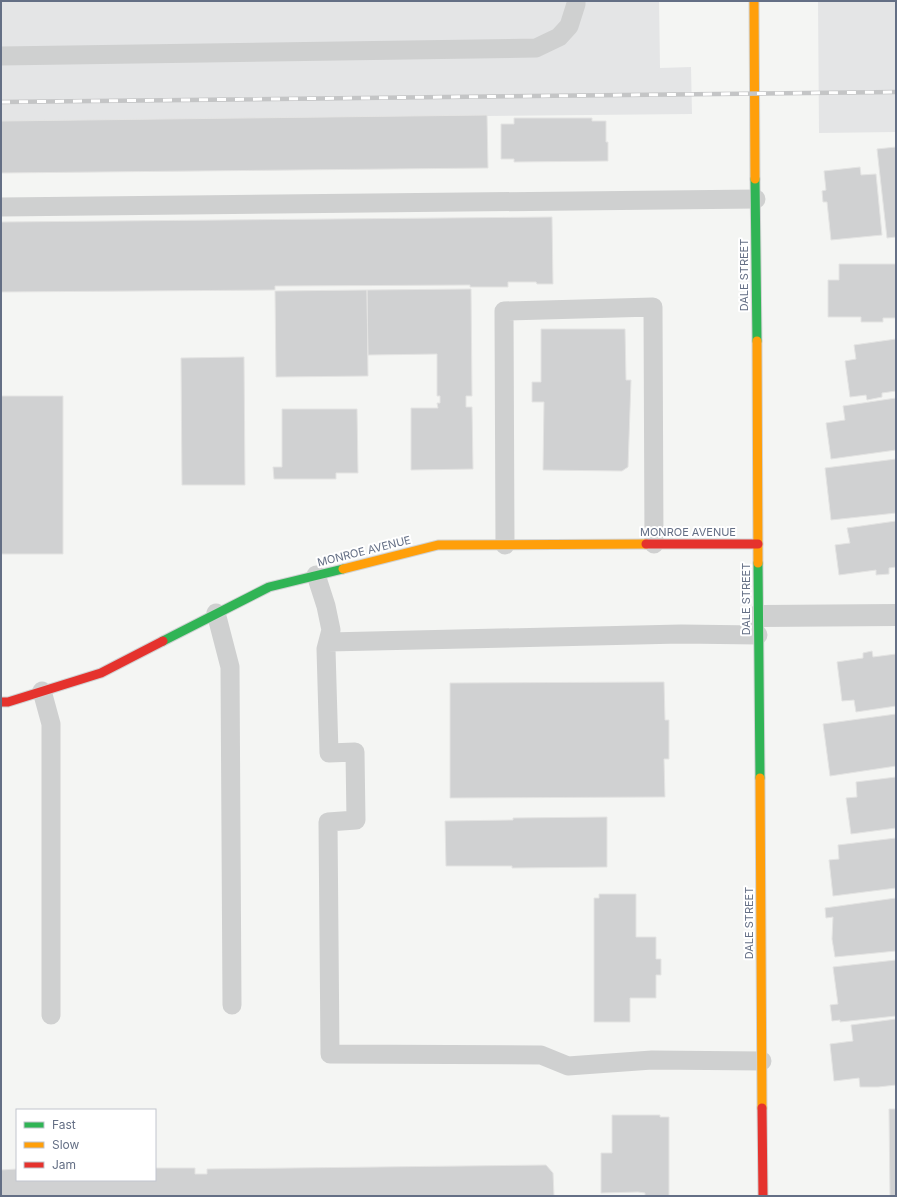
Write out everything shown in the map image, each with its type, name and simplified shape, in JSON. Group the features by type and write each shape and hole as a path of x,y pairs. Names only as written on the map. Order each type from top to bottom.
{"street":[{"name":"DALE STREET","path":"754,1 763,1196"},
{"name":"MONROE AVENUE","path":"1,702 8,702 101,674 216,613 270,587 438,545 758,544"},
{"path":"758,625 896,615"}],"lane":[{"path":"1,56 536,48 559,37 570,26 576,1"},
{"path":"1,207 756,199"},
{"path":"505,545 504,311 653,307 654,544"},
{"path":"316,575 326,606 331,630 326,649 329,753 355,752 356,820 328,822 330,1054 541,1055 568,1066 652,1060 762,1061"},
{"path":"216,613 230,667 232,1005"},
{"path":"328,642 681,634 758,625"},
{"path":"42,691 51,724 51,1015"}],"shaded area":[{"path":"1,1 659,1 660,68 691,67 692,114 1,121"},
{"path":"818,1 896,1 896,132 819,133"}],"building":[{"path":"487,115 488,168 1,173 1,121"},
{"path":"514,118 592,118 592,121 606,121 608,161 514,162 514,159 501,159 501,124 514,124"},
{"path":"896,147 896,237 887,238 877,149"},
{"path":"860,167 861,175 876,174 882,235 831,240 827,202 823,202 822,191 826,190 824,171"},
{"path":"552,217 553,284 537,284 536,282 508,282 508,287 470,287 470,285 275,286 275,290 1,292 1,222"},
{"path":"839,264 896,264 896,318 883,318 883,322 861,322 861,317 828,317 828,280 839,280"},
{"path":"471,289 472,396 466,396 466,407 472,407 473,469 411,470 411,408 438,408 437,403 440,403 440,396 437,396 437,354 368,355 367,290"},
{"path":"367,290 368,376 276,377 275,291"},
{"path":"541,329 625,329 626,380 631,380 628,467 622,471 543,470 544,402 532,402 532,382 541,382"},
{"path":"896,339 896,391 882,393 882,397 867,400 866,395 850,397 845,361 856,359 854,345"},
{"path":"244,357 245,485 182,485 181,358"},
{"path":"1,396 63,396 63,554 1,554"},
{"path":"896,398 896,450 831,459 826,423 845,420 843,406"},
{"path":"282,409 357,409 358,473 336,473 336,479 274,479 273,467 282,467"},
{"path":"896,459 896,513 831,520 825,468"},
{"path":"896,521 896,567 889,568 889,574 876,575 876,570 839,575 835,545 850,543 847,528"},
{"path":"872,651 873,657 896,654 896,706 856,712 854,700 842,701 837,662 863,658 863,653"},
{"path":"664,682 665,720 669,720 669,759 664,759 665,797 450,798 450,683"},
{"path":"896,714 896,766 830,776 823,724"},
{"path":"896,777 896,828 851,834 846,798 857,797 856,782"},
{"path":"607,817 607,867 512,868 512,866 446,866 445,821 513,820 513,818"},
{"path":"896,838 896,888 833,896 829,860 839,859 838,845"},
{"path":"599,894 636,894 636,937 656,937 656,959 661,959 661,975 656,975 656,998 630,998 630,1022 594,1022 594,898 599,898"},
{"path":"896,898 896,951 835,957 832,939 833,917 826,918 825,908"},
{"path":"896,960 896,1016 840,1022 840,1020 832,1021 830,1005 838,1004 833,967"},
{"path":"896,1019 896,1085 860,1087 859,1078 834,1081 830,1044 853,1041 851,1025"},
{"path":"889,1109 896,1109 896,1196 890,1196"},
{"path":"612,1115 660,1115 660,1117 669,1117 669,1196 645,1196 645,1193 638,1192 601,1193 601,1153 612,1153"},
{"path":"546,1165 553,1173 554,1196 1,1196 1,1170 16,1169 16,1181 156,1181 156,1168 195,1168 195,1174 207,1174 207,1169"}],"railway":[{"path":"1,102 896,92"}],"traffic: fast":[{"path":"755,179 757,341"},
{"path":"758,563 760,778"},
{"path":"163,641 269,587 343,569"}],"traffic: slow":[{"path":"754,1 755,179"},
{"path":"757,341 758,563"},
{"path":"343,569 438,545 646,544"},
{"path":"760,778 762,1108"}],"traffic: jam":[{"path":"646,544 758,544"},
{"path":"1,702 8,702 101,673 163,641"},
{"path":"762,1108 763,1196"}]}
